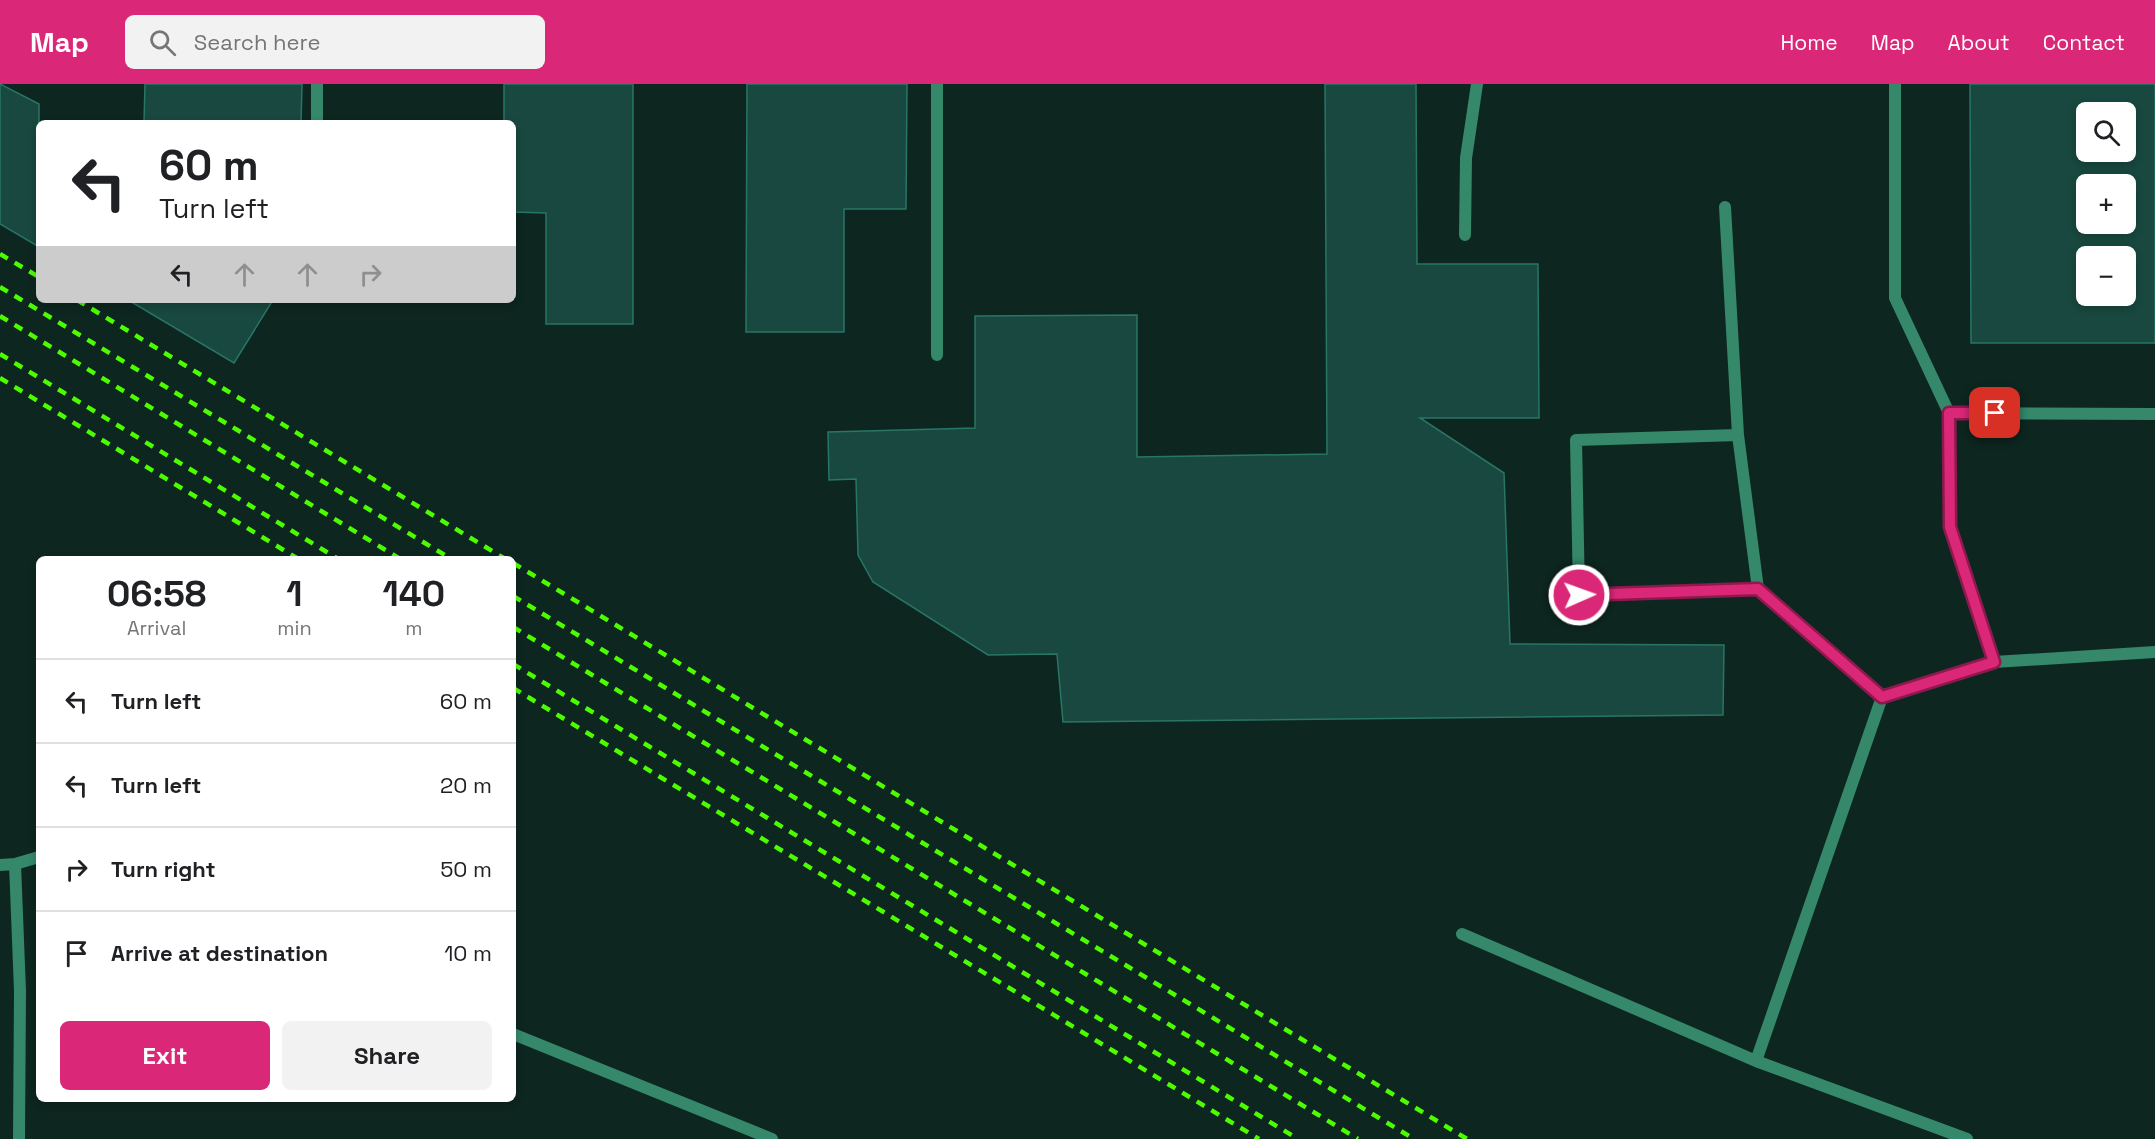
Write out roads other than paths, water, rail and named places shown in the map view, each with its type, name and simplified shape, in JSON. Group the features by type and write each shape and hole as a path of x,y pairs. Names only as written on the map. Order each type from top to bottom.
{"lane":[{"path":"317,84 317,120"},
{"path":"937,84 937,354"},
{"path":"1465,235 1466,158 1477,84"},
{"path":"1895,84 1895,298 1949,413 1950,527 1994,662"},
{"path":"1725,207 1738,435 1758,589 1882,697"},
{"path":"1949,413 2155,414"},
{"path":"1738,435 1576,440 1579,595 1758,589"},
{"path":"1882,697 1994,662 2155,652"},
{"path":"1756,1061 1882,697"},
{"path":"0,865 15,864 36,858"},
{"path":"15,864 20,991 19,1139"},
{"path":"1462,934 1756,1061 1967,1139"},
{"path":"516,1035 772,1139"}],"railway":[{"path":"0,254 36,275"},
{"path":"0,287 446,556"},
{"path":"82,303 500,556"},
{"path":"0,316 395,556"},
{"path":"0,354 333,556"},
{"path":"0,378 293,556"},
{"path":"516,565 1467,1139"},
{"path":"516,598 1414,1139"},
{"path":"516,629 1358,1139"},
{"path":"516,666 1298,1139"},
{"path":"516,690 1259,1139"}]}
